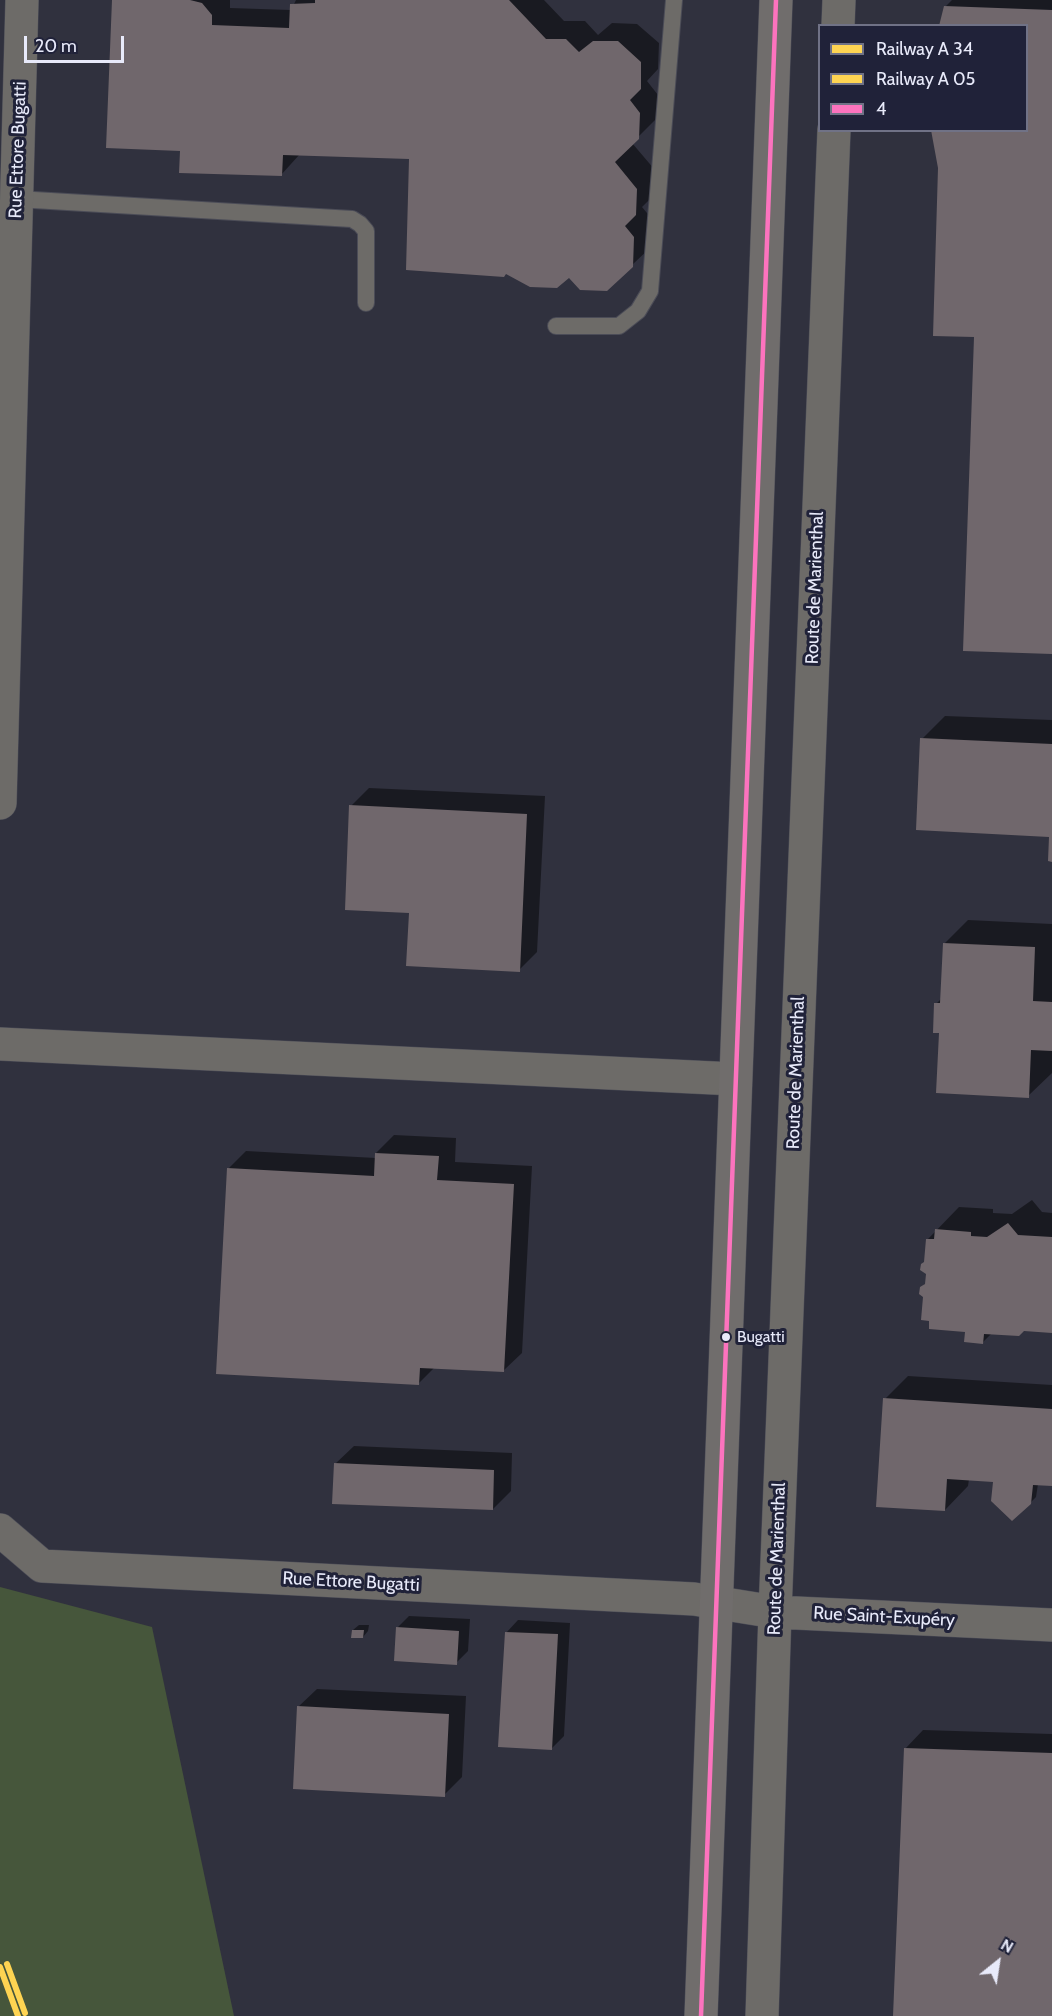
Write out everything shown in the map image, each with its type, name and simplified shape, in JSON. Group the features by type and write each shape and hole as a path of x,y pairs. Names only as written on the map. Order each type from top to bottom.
{"street":[{"name":"Rue Ettore Bugatti","path":"0,803 22,0"},
{"path":"701,2016 776,0"},
{"path":"838,24 839,0"},
{"name":"Route de Marienthal","path":"762,2016 775,1612 834,132"},
{"path":"0,1044 735,1079"},
{"name":"Rue Ettore Bugatti","path":"0,1530 42,1566 694,1599 716,1604"},
{"name":"Rue Saint-Exupéry","path":"716,1604 775,1612 1052,1625"}],"lane":[{"path":"556,326 619,326 638,311 650,291 674,0"},
{"path":"17,199 352,219 366,231 366,303"}],"green space":[{"path":"0,1587 152,1627 234,2016 0,2016"}],"building":[{"path":"112,0 190,0 202,3 212,15 212,25 289,28 290,4 315,3 315,0 509,0 546,39 566,39 579,52 593,41 618,41 641,62 641,89 630,100 640,113 639,139 615,162 637,189 636,215 625,226 634,237 633,267 607,291 580,290 569,278 557,288 530,287 506,274 504,277 406,270 409,159 283,155 282,176 179,173 180,151 106,148"},
{"path":"944,6 1052,10 1052,654 963,651 974,337 933,336 938,168 931,132 1028,132 1028,24 940,24"},
{"path":"920,738 1052,744 1052,862 1048,861 1049,837 916,830"},
{"path":"349,805 527,814 520,972 406,966 409,913 345,910"},
{"path":"943,943 1035,947 1033,1001 1052,1002 1052,1051 1031,1050 1029,1098 936,1093 939,1033 933,1033 934,1003 940,1003"},
{"path":"375,1153 439,1156 437,1180 514,1184 504,1372 420,1368 419,1385 216,1374 227,1168 374,1176"},
{"path":"1008,1223 1018,1235 1052,1237 1052,1333 1024,1331 1019,1336 984,1334 983,1344 964,1342 965,1332 929,1329 929,1321 921,1320 923,1297 919,1294 920,1287 925,1284 926,1274 920,1270 924,1262 926,1239 934,1239 935,1229 971,1232 971,1236 987,1237"},
{"path":"883,1398 1052,1409 1052,1486 1033,1485 1031,1504 1012,1521 991,1501 993,1482 947,1479 945,1511 876,1507"},
{"path":"334,1463 494,1470 493,1510 332,1504"},
{"path":"396,1627 459,1631 457,1665 394,1661"},
{"path":"352,1630 364,1630 363,1638 351,1638"},
{"path":"505,1632 558,1634 552,1750 498,1747"},
{"path":"297,1706 449,1714 445,1797 293,1789"},
{"path":"904,1748 1052,1753 1052,2016 893,2016"}],"transit line":[{"name":"4","path":"701,2016 776,0"},
{"path":"7,1964 25,2013"},
{"path":"0,1967 18,2016"}],"place":[{"name":"Bugatti","path":"726,1337"}]}
